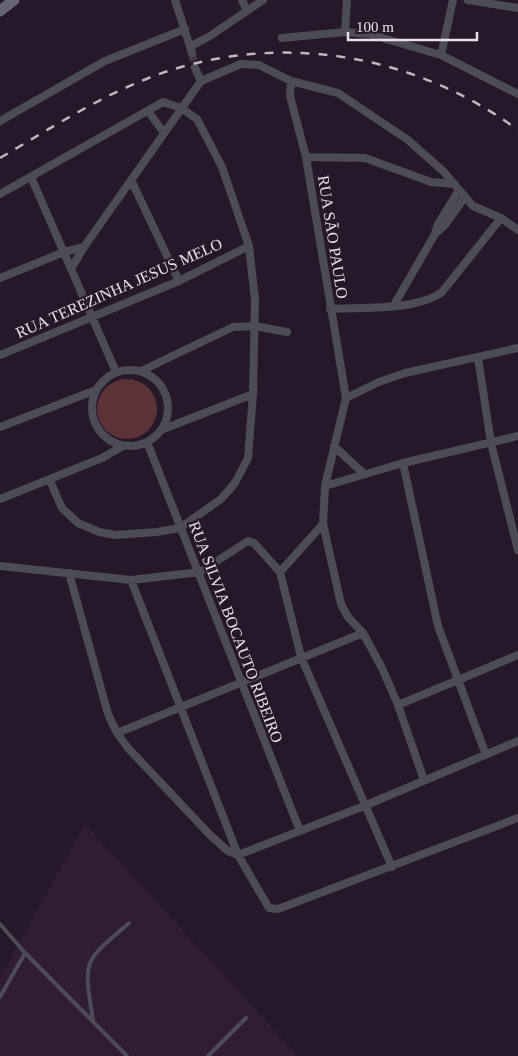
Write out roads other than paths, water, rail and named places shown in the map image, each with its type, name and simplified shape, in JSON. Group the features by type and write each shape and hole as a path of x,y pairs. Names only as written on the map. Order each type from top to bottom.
{"main road":[{"path":"0,11 14,0"}],"street":[{"path":"175,0 191,49 263,0"},
{"path":"242,0 247,11"},
{"path":"345,32 347,0"},
{"path":"441,54 453,0"},
{"path":"468,0 518,8"},
{"path":"0,121 105,61 186,29"},
{"path":"282,38 345,32 370,34 441,54 518,94"},
{"path":"71,269 84,246 132,182 180,108 201,81 242,64 259,65 291,81 338,93 408,140 435,163 473,206 501,218 518,230"},
{"path":"195,68 201,81"},
{"name":"RUA SÃO PAULO","path":"291,81 290,96 306,157 346,398"},
{"path":"0,194 163,102 180,108 197,119 222,167 249,246 254,274 253,394 248,458 243,470 221,499 180,528 116,535 99,532 78,523 68,516 62,508 50,481"},
{"path":"148,111 164,134"},
{"path":"306,157 364,158 431,182 457,187"},
{"path":"31,177 116,372"},
{"path":"132,182 179,281"},
{"path":"394,305 435,234 438,224 457,187"},
{"path":"435,234 445,225 465,197"},
{"path":"330,309 426,301 442,292 501,218"},
{"path":"0,278 64,252 84,246"},
{"name":"RUA TEREZINHA JESUS MELO","path":"0,355 179,281 249,246"},
{"path":"141,371 225,329 254,326 287,332"},
{"path":"424,780 398,705 382,668 363,633 348,618 340,604 324,524 325,486 346,398 379,382 405,373 518,348"},
{"path":"478,358 491,443 516,534 518,550"},
{"path":"161,430 168,411 166,395 158,382 141,371 128,370 116,372 104,380 96,390 92,412 100,432 108,440 123,446 136,446 147,442 161,430 253,394"},
{"path":"0,427 96,390"},
{"path":"325,486 363,473 518,436"},
{"path":"102,458 108,440"},
{"name":"RUA SILVIA BOCAUTO RIBEIRO","path":"147,442 180,528 200,572 240,684 300,831"},
{"path":"0,499 50,481 102,458 123,446"},
{"path":"334,446 363,473"},
{"path":"402,463 438,626 486,755"},
{"path":"280,572 324,524"},
{"path":"0,566 131,580 200,572 248,541 254,543 280,572 301,657 392,867"},
{"path":"69,573 108,714 117,733 128,748 210,835 228,850 238,855 364,806 518,741"},
{"path":"131,580 238,855 263,901 274,910 518,818"},
{"path":"117,733 363,633"},
{"path":"398,705 518,655"}],"lane":[{"path":"92,1020 87,977 89,962 93,955 130,922"},
{"path":"0,924 25,954 127,1056"},
{"path":"0,997 25,954"},
{"path":"208,1056 246,1018"}],"tunnel":[{"path":"192,53 195,68"}],"railway":[{"path":"0,158 80,111 143,80 210,60 256,54 303,53 348,58 393,68 437,84 478,104 518,130"}]}
